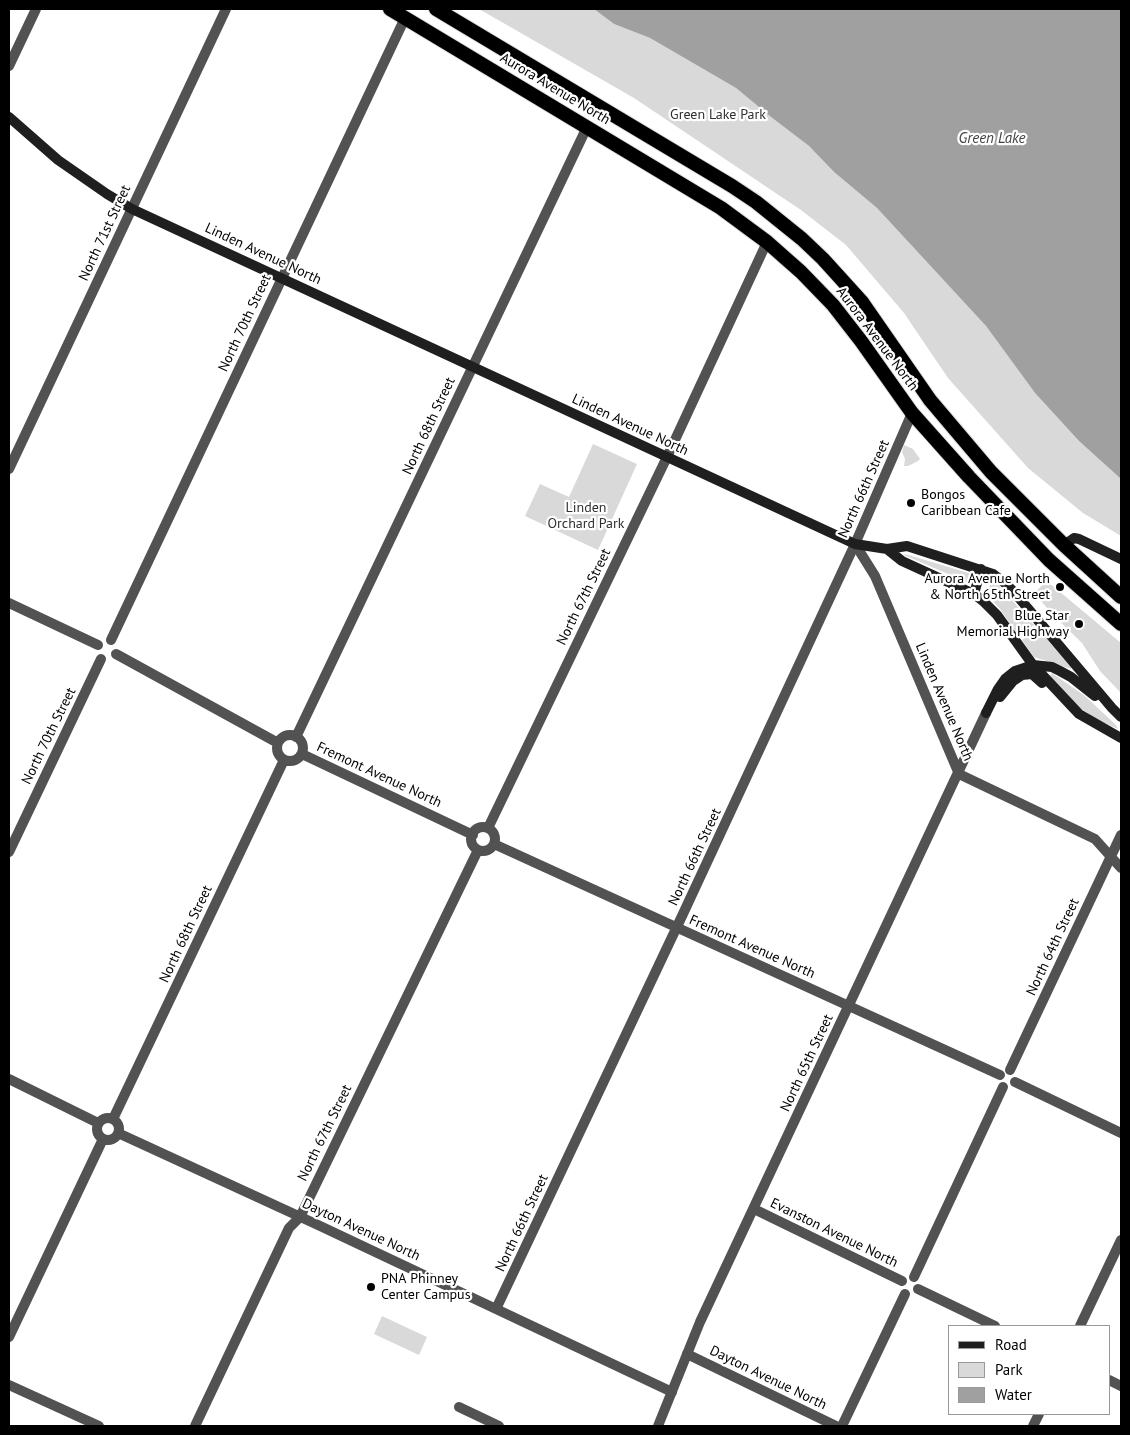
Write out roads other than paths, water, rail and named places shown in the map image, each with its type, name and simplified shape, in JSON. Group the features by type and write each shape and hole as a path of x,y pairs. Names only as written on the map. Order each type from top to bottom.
{"highway":[{"name":"Aurora Avenue North","path":"390,9 721,208 767,242 801,272 833,306 861,341 912,413 969,477 1068,578 1121,624"},
{"name":"Aurora Avenue North","path":"436,9 732,186 756,202 802,239 862,302 930,400 991,472 1064,545 1121,596"}],"main road":[{"name":"Linden Avenue North","path":"9,118 58,160 132,209 855,544"},
{"path":"1064,545 1074,538 1080,539 1121,559"},
{"path":"855,544 887,549 907,546 993,574 1010,588 1121,717"},
{"path":"887,549 902,561 974,594 990,607 1034,665 1079,714"},
{"path":"974,594 981,569"},
{"path":"986,713 1005,679 1023,668 1034,665 1052,667 1071,677 1112,708"},
{"path":"986,713 1013,681 1022,675 1032,674 1079,714 1121,738"}],"street":[{"path":"9,66 36,9"},
{"name":"North 71st Street","path":"9,469 226,9"},
{"name":"North 70th Street","path":"111,640 405,18"},
{"name":"North 68th Street","path":"296,737 587,127"},
{"name":"North 67th Street","path":"488,828 767,242"},
{"name":"North 66th Street","path":"496,1309 855,544 912,413"},
{"name":"Linden Avenue North","path":"855,544 875,576 959,774 1095,839 1121,868"},
{"path":"9,603 98,645"},
{"path":"104,640 111,640 117,648 116,654 111,659 101,659 97,653 98,645 104,640"},
{"path":"116,654 278,743"},
{"name":"North 70th Street","path":"9,852 101,659"},
{"name":"North 65th Street","path":"658,1426 700,1322 986,713"},
{"path":"287,735 296,737 303,746 302,754 296,760 284,760 277,752 278,743 287,735"},
{"name":"Fremont Avenue North","path":"302,754 473,835"},
{"name":"North 68th Street","path":"113,1119 284,760"},
{"path":"480,828 488,828 494,834 494,844 487,850 478,850 472,844 473,835 480,828"},
{"name":"North 64th Street","path":"1010,1070 1121,835"},
{"name":"Fremont Avenue North","path":"494,844 1000,1075"},
{"name":"North 67th Street","path":"196,1426 289,1228 300,1217 478,850"},
{"path":"1010,1070 1016,1075 1015,1082 1010,1087 1004,1087 999,1082 1000,1075 1003,1071 1010,1070"},
{"path":"9,1079 98,1123"},
{"path":"1015,1082 1121,1132"},
{"path":"914,1277 1004,1087"},
{"path":"98,1123 106,1118 113,1119 118,1125 118,1133 113,1138 103,1139"},
{"path":"98,1123 97,1132 103,1139"},
{"name":"Dayton Avenue North","path":"118,1133 672,1392"},
{"path":"9,1337 103,1139"},
{"name":"Evanston Avenue North","path":"754,1209 902,1281"},
{"path":"1080,1325 1121,1240"},
{"path":"905,1294 901,1289 902,1281 907,1277 914,1277"},
{"path":"905,1294 913,1294 918,1289 918,1282 914,1277"},
{"path":"918,1289 993,1325"},
{"path":"842,1426 905,1294"},
{"name":"Dayton Avenue North","path":"687,1354 836,1426"},
{"path":"9,1385 99,1426"},
{"path":"459,1408 498,1426"}],"water":[{"name":"Green Lake","path":"594,9 1121,9 1121,479 1079,441 1035,393 986,326 877,208 834,172 809,146 736,88 650,38 614,24"}],"place":[{"name":"Bongos Caribbean Cafe","path":"911,503"},
{"name":"Aurora Avenue North & North 65th Street","path":"1060,587"},
{"name":"Blue Star Memorial Highway","path":"1079,624"},
{"name":"PNA Phinney Center Campus","path":"371,1287"}],"park label":[{"name":"Green Lake Park","path":"718,115"},
{"name":"Linden Orchard Park","path":"586,516"}]}
